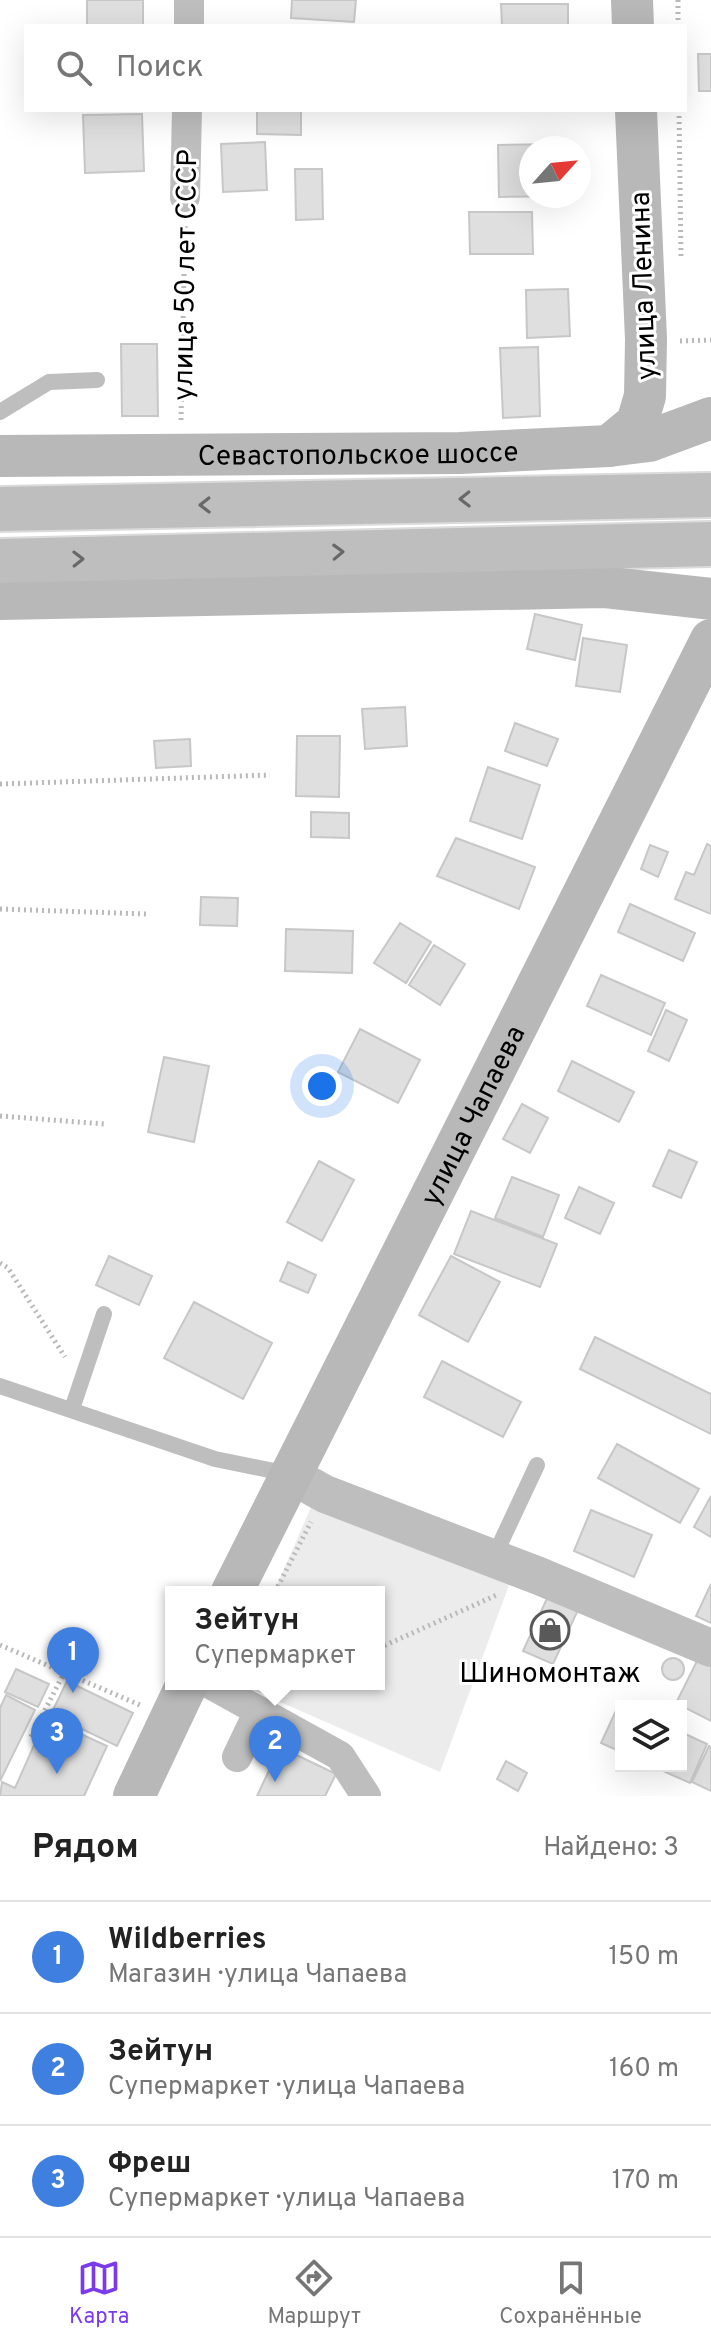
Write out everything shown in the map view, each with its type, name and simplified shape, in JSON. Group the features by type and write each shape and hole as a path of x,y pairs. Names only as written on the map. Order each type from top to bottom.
{"main road":[{"path":"632,0 633,24"},
{"name":"улица Ленина","path":"629,444 643,410 646,377 636,112"},
{"path":"646,377 663,397 681,410 711,418"},
{"name":"Севастопольское шоссе","path":"0,456 460,453 629,444 711,418"},
{"path":"0,509 711,495"},
{"path":"0,561 711,544"},
{"path":"0,599 603,587 711,599"},
{"name":"улица Чапаева","path":"235,1586 711,640"},
{"path":"134,1796 184,1690"}],"street":[{"path":"189,0 189,24"},
{"name":"улица 50 лет СССР","path":"185,197 187,112"},
{"path":"289,1474 325,1494 539,1576 711,1648"},
{"path":"221,1690 340,1756 366,1796"},
{"path":"237,1757 259,1711"}],"lane":[{"path":"0,412 49,382 97,380"},
{"path":"523,498 711,478"},
{"path":"531,546 628,559 711,558"},
{"path":"72,1409 104,1314"},
{"path":"0,1386 215,1459 289,1474"},
{"path":"493,1559 537,1465"}],"path":[{"path":"678,0 678,24"},
{"path":"679,112 681,266"},
{"name":"улица 50 лет СССР","path":"181,425 185,197"},
{"path":"682,326 682,341 711,340"},
{"path":"0,784 270,775"},
{"path":"0,909 146,914"},
{"path":"0,1116 104,1124"},
{"path":"0,1263 8,1268 41,1315 69,1363 72,1409"},
{"path":"278,1586 325,1494"},
{"path":"385,1645 539,1576"},
{"path":"0,1645 148,1708"},
{"path":"31,1737 64,1673"}],"shaded area":[{"path":"315,1498 512,1577 440,1772 253,1690 385,1690 385,1586 277,1586"}],"building":[{"path":"87,0 143,0 143,24 87,24"},
{"path":"292,0 356,0 354,22 291,18"},
{"path":"501,4 568,4 568,24 502,24"},
{"path":"698,54 711,54 711,91 699,91"},
{"path":"257,112 301,112 301,135 257,134"},
{"path":"142,114 144,171 85,173 83,115"},
{"path":"265,142 267,190 223,192 221,144"},
{"path":"498,145 519,145 519,197 499,197"},
{"path":"295,169 322,169 323,219 296,220"},
{"path":"469,212 532,212 533,254 470,254"},
{"path":"568,289 570,336 527,338 526,290"},
{"path":"121,344 157,344 158,416 122,416"},
{"path":"538,347 540,416 503,418 500,348"},
{"path":"535,614 582,625 575,660 527,649"},
{"path":"583,638 627,645 620,692 576,686"},
{"path":"405,707 407,746 365,749 362,709"},
{"path":"515,723 558,739 547,766 505,751"},
{"path":"297,736 340,736 339,797 296,796"},
{"path":"190,739 191,766 156,768 154,741"},
{"path":"488,767 540,785 522,839 470,821"},
{"path":"311,812 349,813 349,838 311,837"},
{"path":"456,838 535,867 519,909 437,876"},
{"path":"707,844 711,846 711,914 675,899 686,872 694,875"},
{"path":"650,845 668,852 658,877 641,869"},
{"path":"201,897 238,898 237,926 200,925"},
{"path":"630,904 695,933 683,961 618,932"},
{"path":"400,923 431,942 406,983 374,963"},
{"path":"286,929 353,931 352,973 285,971"},
{"path":"434,945 465,964 440,1005 409,985"},
{"path":"601,975 665,1003 651,1035 587,1006"},
{"path":"666,1010 687,1020 669,1061 648,1051"},
{"path":"360,1029 420,1060 398,1103 338,1072"},
{"path":"164,1057 209,1066 194,1142 148,1132"},
{"path":"572,1061 634,1092 619,1122 558,1091"},
{"path":"522,1104 548,1118 530,1153 503,1139"},
{"path":"669,1150 697,1162 681,1198 653,1186"},
{"path":"319,1161 354,1180 322,1241 287,1222"},
{"path":"512,1177 559,1195 543,1237 495,1218"},
{"path":"579,1187 614,1203 600,1234 565,1218"},
{"path":"471,1211 557,1244 540,1287 454,1254"},
{"path":"109,1256 152,1276 139,1305 96,1285"},
{"path":"451,1256 500,1282 468,1342 419,1315"},
{"path":"288,1262 316,1275 308,1293 280,1281"},
{"path":"194,1302 272,1343 243,1399 164,1358"},
{"path":"595,1337 711,1394 711,1434 580,1369"},
{"path":"442,1361 521,1402 503,1437 424,1397"},
{"path":"617,1444 699,1489 680,1523 598,1478"},
{"path":"711,1496 711,1537 694,1527"},
{"path":"591,1510 652,1535 634,1577 574,1551"},
{"path":"711,1584 711,1623 696,1616"},
{"name":"Шиномонтаж","path":"548,1596 578,1610 553,1664 523,1651"},
{"path":"699,1657 711,1664 711,1721 687,1709 687,1700 678,1700"},
{"path":"669,1658 677,1658 684,1669 677,1680 669,1680 662,1673 662,1665"},
{"path":"16,1669 49,1684 38,1707 5,1692"},
{"path":"67,1681 133,1713 117,1746 51,1714"},
{"path":"6,1695 35,1710 0,1781 0,1708"},
{"path":"615,1713 615,1749 601,1743"},
{"path":"46,1718 107,1746 84,1796 0,1796 2,1782 15,1788"},
{"path":"687,1735 707,1744 690,1783 665,1772 687,1772"},
{"path":"280,1747 336,1774 325,1796 257,1796"},
{"path":"711,1747 711,1791 692,1782"},
{"path":"506,1761 527,1773 518,1791 497,1779"}],"place":[{"name":"Шиномонтаж","path":"550,1630"},
{"name":"Wildberries","path":"73,1693"},
{"name":"Фреш","path":"57,1774"},
{"name":"Зейтун","path":"275,1782"}]}
